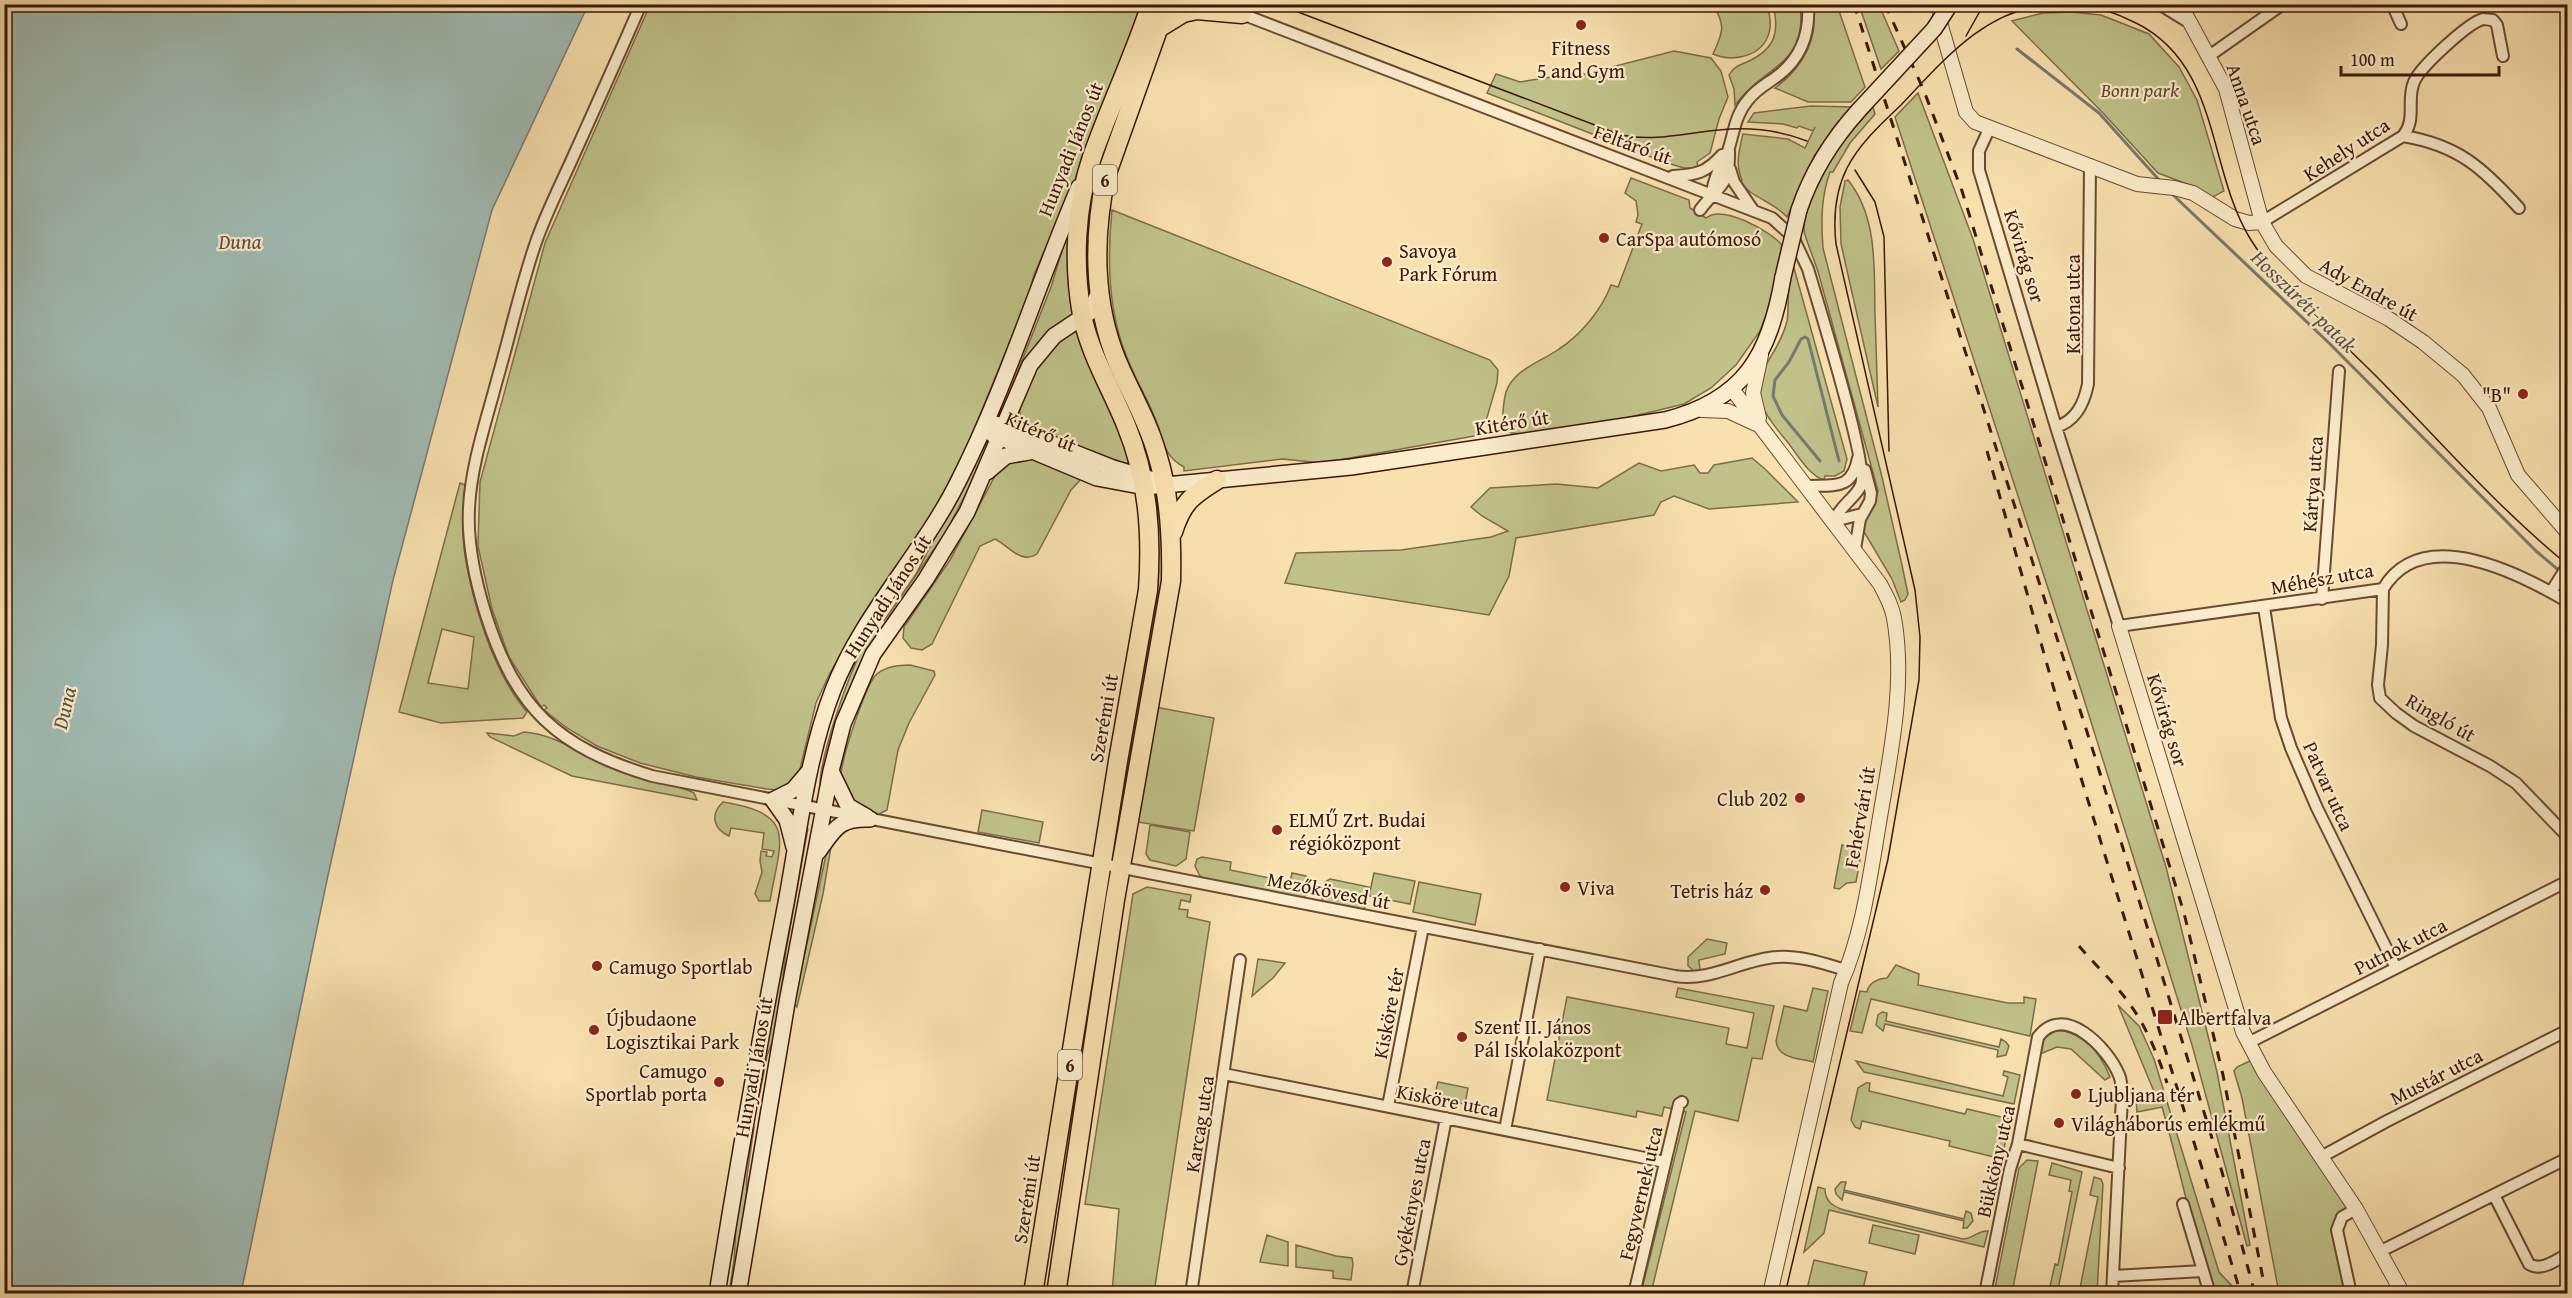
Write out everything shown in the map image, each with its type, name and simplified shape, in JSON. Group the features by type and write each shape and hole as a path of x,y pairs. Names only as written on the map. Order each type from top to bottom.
{"main road":[{"name":"Hunyadi János út","path":"717,1293 747,1110 804,806 828,705 840,673 866,627 943,510 984,426 1151,4"},
{"name":"Hunyadi János út","path":"738,1293 814,857 843,724 873,654 948,545 984,475 1030,365 1041,348 1054,336 1090,312 1100,290 1098,232 1106,176 1167,4"},
{"path":"1218,4 1236,9"},
{"name":"Kitérő út","path":"1002,432 1032,452 1097,478 1165,483 1321,471 1665,420 1701,410 1732,389 1761,354 1774,321 1806,188 1827,149 1858,110 1934,29 1946,5"},
{"path":"1158,29 1183,13 1197,10 1236,9"},
{"name":"Szerémi út","path":"1033,1293 1101,864 1148,590 1150,538 1144,482 1126,423 1099,366 1083,318 1077,271 1077,240 1080,209 1091,160"},
{"name":"6","path":"1056,1293 1121,868 1171,581 1171,537 1165,483 1150,434 1110,340 1100,290"},
{"name":"Kitérő út","path":"984,426 1090,460 1144,482"},
{"path":"984,475 1006,456 1032,452"},
{"path":"1171,537 1185,503 1192,495 1217,480"},
{"path":"795,854 788,819 773,800 793,790 812,768"},
{"path":"831,771 848,806 870,819"},
{"path":"814,857 839,825 846,820 870,819"},
{"path":"747,1110 768,1113"}],"street":[{"name":"Mezőkövesd út","path":"641,4 534,246 480,443 472,481 469,511 472,561 491,630 516,687 545,722 567,739 622,767 652,776 1684,978 1702,977 1778,957 1811,961 1846,970"},
{"path":"1713,194 1714,183 1729,148 1734,125 1746,102 1758,88 1791,64 1800,53 1808,27 1808,4"},
{"path":"2159,4 2190,23"},
{"name":"Anna utca","path":"2180,4 2210,56 2232,106 2262,222"},
{"path":"2210,56 2283,4"},
{"path":"2392,4 2402,24"},
{"path":"1946,5 1941,26 1966,112 1975,122 2137,184 2174,188 2193,193 2230,218 2249,223 2262,222"},
{"name":"Feltáró út","path":"1236,9 1713,194 1772,218 1785,228 1800,248 1808,269 1863,476 1861,485 1844,503 1834,521"},
{"name":"Kehely utca","path":"2262,222 2403,136 2411,122 2411,94 2414,81 2442,48 2483,19 2493,20 2497,25 2503,56"},
{"name":"Kővirág sor","path":"1990,127 1979,151 1979,170 2056,427 2248,1043 2269,1079 2356,1209 2403,1293"},
{"path":"2403,136 2430,142 2472,161 2490,176 2519,208"},
{"path":"1700,210 1723,186 1729,168 1729,148"},
{"path":"1667,176 1688,176 1710,168 1729,148"},
{"name":"Katona utca","path":"2056,427 2068,422 2080,409 2088,384 2090,165"},
{"path":"1729,168 1734,182 1753,210"},
{"name":"Ady Endre út","path":"2262,222 2283,255 2306,276 2406,330 2463,375 2489,408 2518,475 2568,533"},
{"path":"1761,354 1753,393 1761,426"},
{"name":"Kártya utca","path":"2322,599 2338,370"},
{"name":"Fehérvári út","path":"1732,389 1808,486 1880,584 1891,607 1896,635 1898,670 1895,719 1858,930 1841,982 1770,1293"},
{"path":"1701,410 1728,411 1761,426"},
{"name":"Feltáró út","path":"1855,549 1862,514 1870,501 1871,493 1870,483 1859,454"},
{"path":"1808,486 1839,485 1848,481 1856,470 1859,454"},
{"path":"1834,521 1862,514"},
{"name":"Méhész utca","path":"2119,626 2383,589 2389,579 2401,568 2417,560 2436,556 2494,566 2551,592 2568,603"},
{"path":"2551,592 2563,572"},
{"name":"Ringló út","path":"2383,589 2382,645 2378,685 2380,698 2414,726 2490,766 2516,783 2568,837"},
{"name":"Patvar utca","path":"2264,607 2281,718 2291,748 2317,808 2396,968"},
{"name":"Putnok utca","path":"2248,1043 2568,881"},
{"name":"Kisköre tér","path":"1388,1106 1423,927"},
{"path":"1505,1130 1540,950"},
{"name":"Karcag utca","path":"1191,1293 1240,960"},
{"name":"Bükköny utca","path":"1985,1293 2010,1169 2018,1144 2038,1036 2053,1024 2068,1025 2088,1035 2112,1062 2120,1077 2122,1087 2119,1168"},
{"name":"Mustár utca","path":"2321,1157 2387,1121 2568,1030"},
{"name":"Kisköre utca","path":"1224,1074 1665,1162"},
{"name":"Fegyvernek utca","path":"1634,1293 1679,1104 1682,1102"},
{"name":"Gyékényes utca","path":"1412,1293 1446,1118"},
{"path":"2018,1144 2119,1168 2112,1293"},
{"path":"2381,1251 2568,1158"},
{"path":"2494,1195 2529,1264 2543,1267 2568,1254"},
{"path":"2183,1204 2210,1293"},
{"path":"2351,1293 2337,1230 2342,1217 2356,1209"},
{"path":"2113,1276 2203,1271"}],"green space":[{"path":"650,5 1141,5 1086,154 1034,275 1027,300 968,444 936,509 867,610 830,673 816,703 799,773 789,784 776,790 696,777 640,763 597,746 567,728 544,710 547,708 544,705 541,707 509,657 492,609 478,546 480,482 545,243"},
{"path":"1713,5 1767,5 1770,28 1767,38 1756,51 1748,55 1731,58 1713,54 1722,29 1720,18"},
{"path":"1773,5 1800,5 1801,25 1797,41 1791,53 1782,63 1747,91 1735,105 1734,89 1729,75 1735,68 1764,52 1769,46 1776,24"},
{"path":"1813,5 1837,5 1865,87 1851,102 1808,102 1775,88 1793,72 1806,52 1813,30"},
{"path":"1859,5 1879,5 1899,51 1881,69"},
{"name":"Bonn park","path":"2072,12 2101,15 2149,34 2179,67 2197,100 2224,191 2211,198 2187,184 2158,173 2103,113 2012,21 2043,13"},
{"path":"1674,51 1711,58 1721,71 1728,97 1719,119 1710,153 1697,162 1698,168 1684,168 1664,162 1487,93 1496,74 1520,82 1564,75 1577,76"},
{"path":"1918,93 1973,239 2166,867 2217,1072 2250,1245 2247,1246 2192,1045 2082,693 1895,117"},
{"path":"1811,106 1852,107 1837,123 1814,156 1787,217 1776,207 1745,188 1740,182 1742,180 1738,157 1740,146 1743,134 1788,139 1805,148 1815,127 1813,131 1799,126 1797,128 1783,124 1748,122 1754,113"},
{"path":"1873,107 1875,114 1850,143 1833,172 1830,172 1823,200 1822,238 1902,565 1908,594 1901,602 1892,579 1863,530 1865,518 1873,507 1878,491 1819,275 1804,231 1810,196 1818,180 1849,134"},
{"path":"1631,178 1689,200 1690,208 1706,218 1723,214 1745,221 1767,233 1782,245 1769,307 1760,331 1736,365 1711,388 1684,404 1618,420 1527,434 1511,433 1502,424 1506,392 1515,377 1575,336 1596,312 1611,285 1618,287 1642,224 1636,222 1638,215 1636,201 1625,193"},
{"path":"1848,180 1865,210 1872,244 1878,407 1841,244 1840,207 1845,181"},
{"path":"1112,210 1490,360 1498,370 1497,383 1486,421 1474,436 1322,463 1282,459 1184,471 1184,467 1171,457 1165,446 1120,338 1110,284"},
{"path":"1069,227 1076,314 1059,325 1035,347 1020,371 999,419 1051,287"},
{"path":"1794,268 1847,459 1844,471 1835,476 1825,476 1824,480 1805,465 1769,418 1760,400 1760,379 1787,321 1789,286"},
{"path":"1078,329 1115,415 1131,460 1126,464 1032,428 1024,422 1020,413 1025,390 1043,357 1054,345"},
{"path":"991,438 975,476 946,532 884,621 916,574 984,443"},
{"path":"1029,456 1082,478 1071,490 1037,554 1031,557 1020,556 995,539 980,546 932,644 922,650 911,648 903,638 904,627 950,560 996,474 1002,465"},
{"path":"1752,458 1798,502 1709,509 1674,496 1661,502 1654,515 1516,538 1509,576 1489,615 1285,583 1296,553 1401,550 1491,537 1508,531 1471,507 1490,488 1556,484 1598,488 1639,463 1661,471 1694,465 1700,473 1708,473 1714,465"},
{"path":"460,483 465,485 463,537 465,554 479,616 504,678 527,712 523,718 441,723 399,712","holes":["442,629 474,637 468,689 428,683"]},
{"path":"1160,501 1163,574 1116,847 1112,851 1155,513"},
{"path":"875,627 877,634 858,668 839,714 820,787 825,753 840,705 858,657"},
{"path":"910,665 934,671 935,675 909,723 898,750 887,810 877,815 853,805 843,785 841,771 859,710 875,676 891,667"},
{"path":"1155,707 1214,718 1194,831 1137,822"},
{"path":"524,732 561,742 618,771 685,789 694,793 697,800 572,776 490,737 487,733 514,736"},
{"path":"723,802 747,807 764,814 774,823 779,834 780,846 770,901 759,901 755,894 762,872 761,851 767,852 766,856 772,857 774,851 762,849 764,833 731,828 729,836 719,829 715,816"},
{"path":"982,810 1043,822 1039,843 978,832"},
{"path":"1150,825 1190,832 1186,859 1176,866 1150,860 1146,854"},
{"path":"808,828 786,951 777,1029 767,1056 757,1099"},
{"path":"1842,845 1862,849 1856,882 1847,883 1839,889 1834,888"},
{"path":"831,847 823,894 797,1007 794,1003 826,855"},
{"path":"1202,857 1231,862 1230,870 1290,882 1292,873 1306,876 1310,883 1308,893 1302,899 1205,879 1200,876 1195,866 1197,859"},
{"path":"1374,873 1415,881 1410,904 1369,896"},
{"path":"1330,879 1369,887 1364,911 1325,903 1322,900 1325,882"},
{"path":"1419,882 1481,894 1475,925 1413,912"},
{"path":"1147,887 1191,895 1190,902 1181,900 1179,909 1188,910 1187,917 1210,922 1154,1293 1112,1293 1119,1209 1085,1204 1133,894"},
{"path":"1707,939 1727,943 1725,954 1699,960 1700,970 1694,971 1688,966 1688,957"},
{"path":"1258,959 1285,963 1273,978 1252,996"},
{"path":"1896,965 1919,974 1918,985 2008,1003 2024,1003 2024,997 2036,999 2030,1036 1871,999 1862,1033 1850,1031 1860,991 1867,992 1874,982 1887,978"},
{"path":"1678,988 1774,1006 1762,1059 1752,1058 1738,1121 1695,1111 1651,1293 1641,1293 1686,1112 1664,1107 1662,1116 1637,1111 1636,1117 1547,1100 1567,997 1729,1028 1726,1044 1747,1048 1754,1013 1676,997"},
{"path":"1813,988 1828,991 1813,1062 1785,1054 1776,1041 1784,1006 1807,1011"},
{"path":"2118,1005 2139,1026 2154,1059 2219,1272 2232,1286 2234,1293 2210,1293 2162,1107 2137,1112 2136,1100 2155,1094"},
{"path":"1882,1012 1887,1013 1886,1021 1999,1047 2001,1039 2009,1046 2006,1055 1997,1057 1998,1050 1885,1024 1883,1031 1876,1025 1878,1015"},
{"path":"2060,1030 2077,1036 2091,1047 2097,1053 2110,1077 2105,1080 2071,1049 2057,1047 2040,1054 2046,1038 2051,1033"},
{"path":"2256,1058 2356,1209 2338,1224 2351,1293 2279,1293 2242,1098 2234,1071 2237,1067"},
{"path":"1856,1061 2003,1096 2008,1077 2003,1075 2004,1071 2020,1075 2014,1104 1864,1072"},
{"path":"1438,1082 1468,1088 1465,1104 1434,1098"},
{"path":"1870,1083 1869,1091 1965,1114 1967,1109 2010,1119 2002,1159 1949,1146 1950,1141 1862,1121 1860,1129 1855,1127 1851,1120 1858,1088"},
{"path":"754,1127 747,1176 746,1207 732,1293 729,1294 737,1211 751,1128"},
{"path":"2027,1160 2038,1161 2012,1293 1994,1293 2019,1168"},
{"path":"2052,1163 2082,1172 2057,1294 2052,1293 2053,1287 2050,1286 2055,1264 2058,1265 2072,1192 2069,1191 2071,1180 2049,1175"},
{"path":"2094,1177 2101,1179 2103,1184 2097,1293 2079,1293 2098,1197 2090,1195"},
{"path":"1841,1182 1846,1182 1844,1190 1964,1219 1966,1211 1971,1213 1973,1221 1967,1228 1963,1228 1964,1221 1844,1192 1842,1200 1836,1194 1835,1189"},
{"path":"1818,1187 1825,1189 1826,1197 1830,1202 1844,1210 1963,1239 1988,1231 1984,1247 1829,1210 1824,1233 1804,1252"},
{"path":"1873,1225 1919,1235 1915,1254 1869,1243"},
{"path":"1267,1235 1288,1242 1288,1266 1260,1262"},
{"path":"1296,1245 1352,1258 1351,1280 1333,1278 1333,1271 1296,1267"},
{"path":"1814,1260 1867,1272 1862,1293 1828,1293 1807,1289"}],"water":[{"name":"Duna","path":"5,4 588,5 492,210 393,580 327,880 241,1293 5,1293"}],"waterway":[{"name":"Hosszúréti-patak","path":"2017,49 2099,113 2160,181"},
{"name":"Hosszúréti-patak","path":"2171,193 2329,343 2536,551 2568,578"},
{"path":"1820,461 1782,415 1773,396 1775,380 1789,362 1801,339 1805,337 1808,339 1839,461"}],"tram line":[{"path":"1277,4 1621,135 1645,138 1752,129 1786,134 1807,141"},
{"path":"1966,36 1984,4"},
{"path":"1785,1294 1888,859 1919,680 1920,637 1915,590 1836,244 1837,195 1847,168 1865,142 1949,55 1966,40 2005,16 2026,8 2050,4"},
{"path":"2080,4 2102,9 2136,23 2164,42 2184,65 2198,92 2237,212 2251,240 2264,259 2310,312 2377,377 2494,498 2568,565"},
{"path":"1855,170 1875,202 1884,237 1889,451"}],"railway":[{"path":"1854,4 2095,757 2219,1161 2255,1294"},
{"path":"1885,4 1924,91 1962,191 2184,913 2223,1075 2266,1294"},
{"path":"1987,451 2059,707 2241,1294"},
{"path":"2079,946 2117,988 2141,1021 2167,1083"}],"place":[{"name":"Fitness 5 and Gym","path":"1581,25"},
{"name":"CarSpa autómosó","path":"1604,238"},
{"name":"Savoya Park Fórum","path":"1387,262"},
{"name":"\"B\"","path":"2523,394"},
{"name":"Club 202","path":"1800,798"},
{"name":"ELMŰ Zrt. Budai régióközpont","path":"1277,830"},
{"name":"Viva","path":"1565,887"},
{"name":"Tetris ház","path":"1765,890"},
{"name":"Camugo Sportlab","path":"597,966"},
{"name":"Albertfalva","path":"2165,1017"},
{"name":"Újbudaone Logisztikai Park","path":"594,1030"},
{"name":"Szent II. János Pál Iskolaközpont","path":"1462,1037"},
{"name":"Camugo Sportlab porta","path":"719,1082"},
{"name":"Ljubljana tér","path":"2076,1094"},
{"name":"Világháborús emlékmű","path":"2059,1123"}]}
